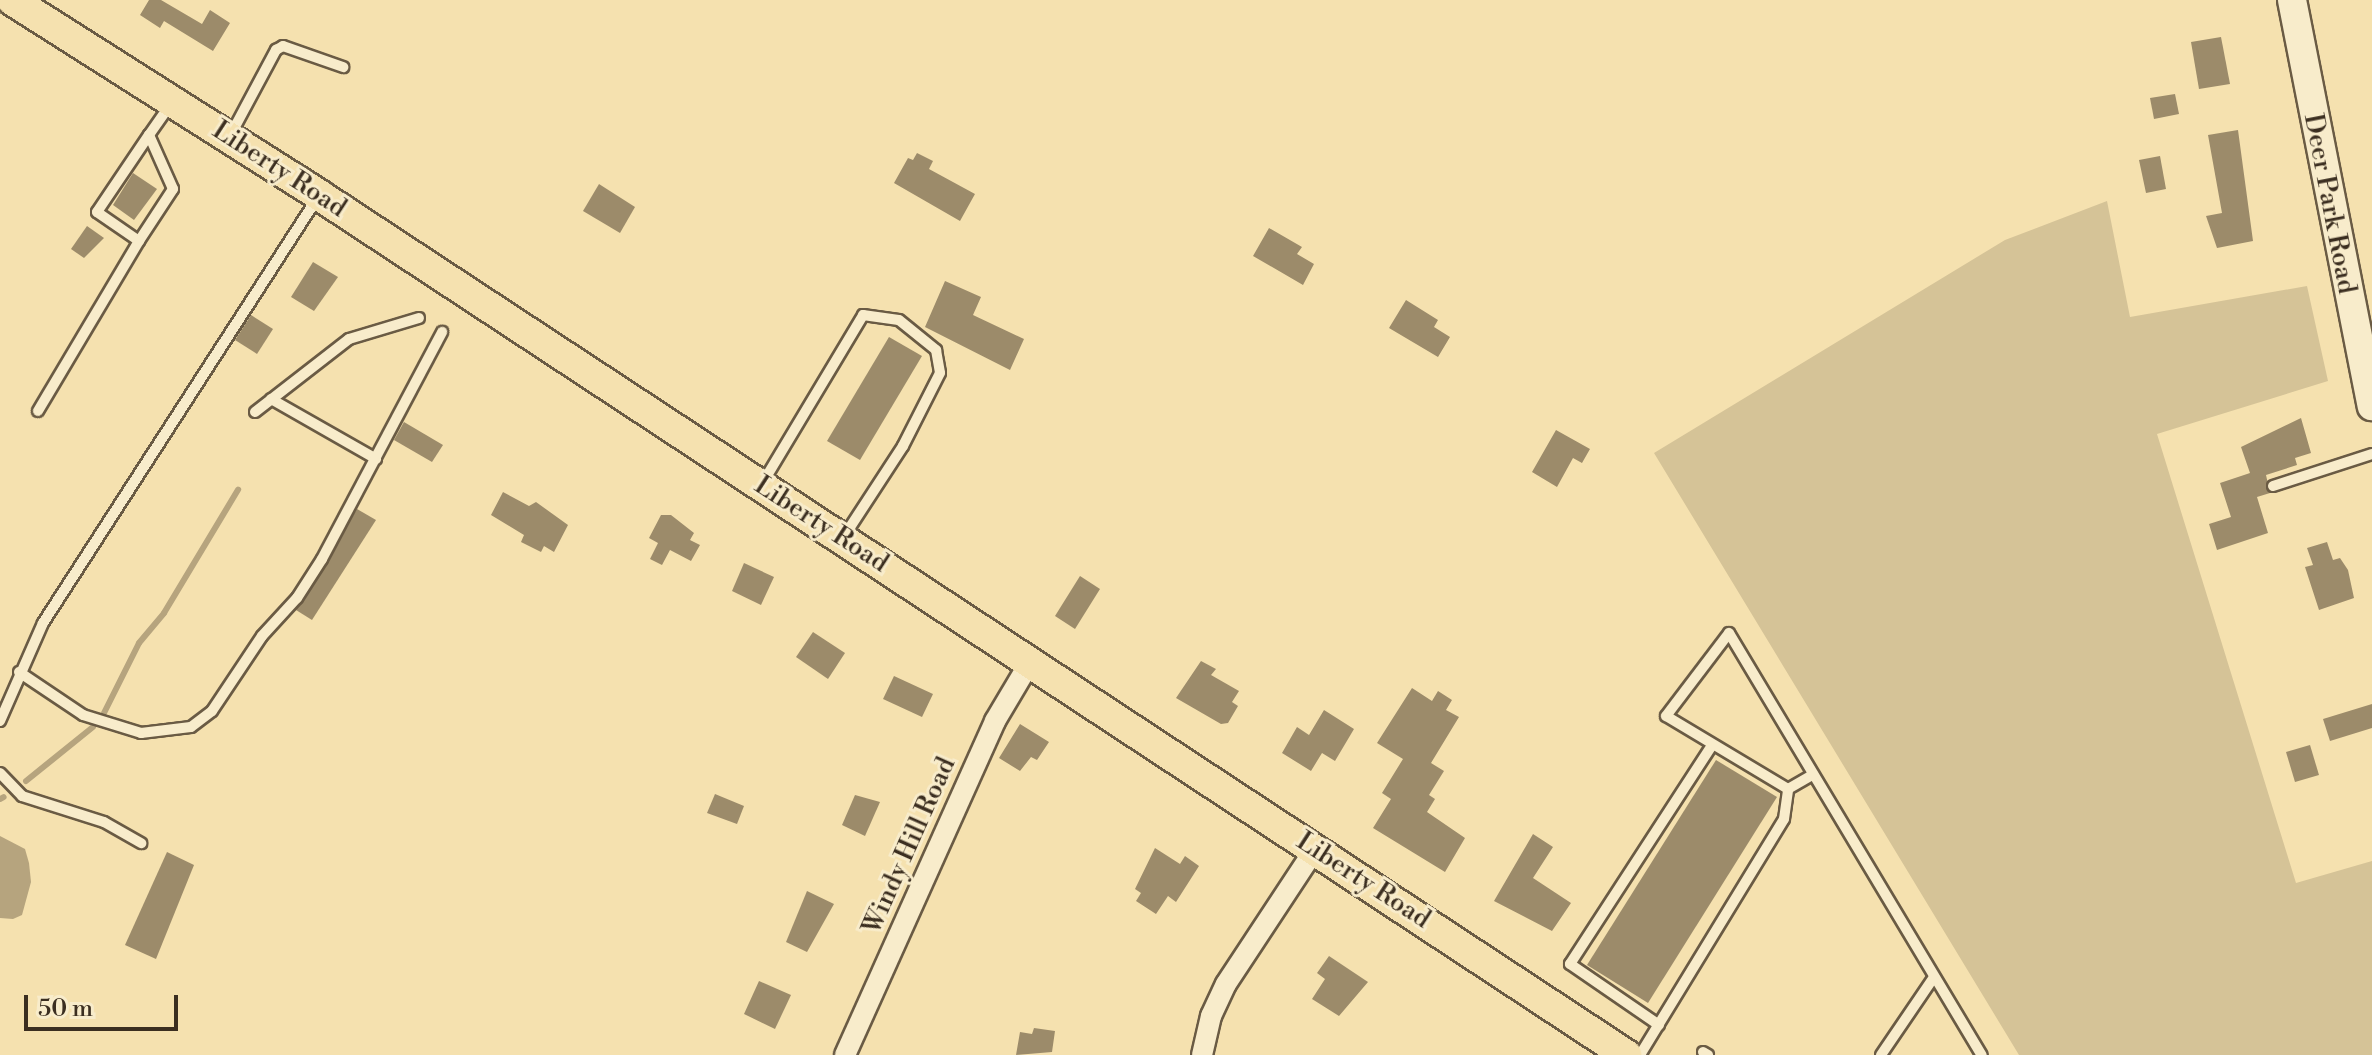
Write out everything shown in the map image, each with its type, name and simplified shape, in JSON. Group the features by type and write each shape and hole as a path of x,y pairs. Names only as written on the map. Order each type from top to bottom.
{"main road":[{"name":"Liberty Road","path":"12,0 319,195 1626,1055"}],"street":[{"name":"Deer Park Road","path":"2292,0 2372,406"},
{"name":"Windy Hill Road","path":"845,1055 995,721 1030,662"},
{"path":"1202,1055 1211,1016 1226,984 1315,849"}],"lane":[{"path":"229,138 276,50 283,46 343,67"},
{"path":"139,241 97,212 172,102"},
{"path":"38,411 173,189 149,135"},
{"path":"0,721 19,672 102,528 319,195"},
{"path":"761,486 863,315 899,320 936,350 940,373 903,446 842,539"},
{"path":"255,412 349,339 419,318"},
{"path":"19,672 83,715 114,727 167,734 191,727 212,711 262,636 297,598 376,459 442,332"},
{"path":"271,399 376,459"},
{"path":"2273,486 2372,454"},
{"path":"1788,789 1711,747 1666,716 1729,633 1982,1055"},
{"path":"1659,1025 1570,964 1711,747"},
{"path":"0,773 22,796 104,822 141,843"},
{"path":"1788,789 1812,775"},
{"path":"1640,1055 1784,819 1788,789"},
{"path":"1881,1055 1934,977"}],"shaded area":[{"path":"2107,201 2130,317 2307,286 2328,381 2157,434 2296,883 2372,861 2372,1055 2019,1055 1654,453 2005,240"},
{"path":"0,836 25,849 29,863 31,882 22,915 13,919 0,918"}],"building":[{"path":"149,0 161,0 202,24 210,10 230,23 213,51 164,21 160,28 140,15"},
{"path":"2221,37 2230,84 2199,89 2191,42"},
{"path":"2175,94 2179,114 2154,119 2150,98"},
{"path":"2238,130 2253,241 2217,248 2206,216 2222,213 2208,135"},
{"path":"917,153 933,161 929,169 975,194 960,221 894,183 908,158 913,160"},
{"path":"2160,156 2166,189 2146,193 2139,160"},
{"path":"133,173 157,189 134,220 113,205"},
{"path":"599,184 635,207 620,233 583,211"},
{"path":"87,226 104,238 84,258 71,249"},
{"path":"1269,228 1302,247 1297,254 1314,264 1303,285 1253,256"},
{"path":"313,262 338,277 314,311 291,297"},
{"path":"945,281 981,297 973,315 1024,339 1010,370 925,327"},
{"path":"1406,300 1438,320 1434,327 1450,337 1438,357 1389,328"},
{"path":"251,315 273,329 257,354 235,340"},
{"path":"889,337 922,356 860,460 827,441"},
{"path":"2301,418 2311,453 2295,458 2297,465 2266,475 2270,493 2257,497 2268,533 2217,550 2209,524 2231,517 2220,483 2250,473 2241,447"},
{"path":"404,422 443,445 432,462 394,440"},
{"path":"1556,430 1590,449 1582,463 1573,458 1557,487 1532,472"},
{"path":"503,492 529,506 536,502 568,525 554,552 544,546 541,552 521,542 524,535 491,515"},
{"path":"357,509 376,520 312,620 296,610"},
{"path":"661,515 671,515 694,533 690,540 700,545 691,561 670,550 662,565 650,559 658,543 649,538"},
{"path":"2327,542 2333,560 2340,558 2348,570 2354,598 2319,610 2305,567 2313,565 2307,548"},
{"path":"744,563 774,577 761,605 732,591"},
{"path":"1080,576 1100,589 1075,629 1055,616"},
{"path":"813,632 845,653 828,679 796,657"},
{"path":"1201,661 1216,669 1211,675 1239,691 1232,702 1238,706 1228,723 1221,724 1176,698"},
{"path":"894,676 933,694 922,717 883,699"},
{"path":"1412,688 1432,701 1438,691 1452,700 1446,710 1459,717 1431,763 1444,771 1429,795 1435,799 1427,812 1465,838 1445,872 1373,828 1391,799 1382,793 1403,759 1377,743"},
{"path":"2372,704 2372,728 2330,741 2323,719"},
{"path":"1324,710 1354,729 1335,761 1322,753 1311,771 1282,753 1297,727 1309,735"},
{"path":"1020,724 1049,742 1037,760 1031,757 1020,771 999,758"},
{"path":"2310,745 2319,775 2295,782 2286,752"},
{"path":"1716,760 1777,797 1648,1003 1587,965"},
{"path":"715,794 744,806 737,824 707,813"},
{"path":"855,795 880,802 865,836 842,825"},
{"path":"1533,834 1553,847 1533,878 1571,903 1552,931 1494,901"},
{"path":"1155,848 1180,864 1185,856 1199,866 1176,902 1168,896 1156,914 1136,901 1141,893 1135,889"},
{"path":"167,852 194,865 156,959 125,945"},
{"path":"807,891 834,904 807,952 786,942"},
{"path":"1329,956 1368,982 1339,1016 1312,999 1325,979 1317,973"},
{"path":"759,981 791,995 775,1029 744,1014"},
{"path":"1034,1028 1055,1031 1052,1052 1016,1055 1020,1032 1032,1034"}],"waterway":[{"path":"104,713 139,643 164,613 238,490"},
{"path":"26,781 93,727"},
{"path":"0,799 4,797"}]}
